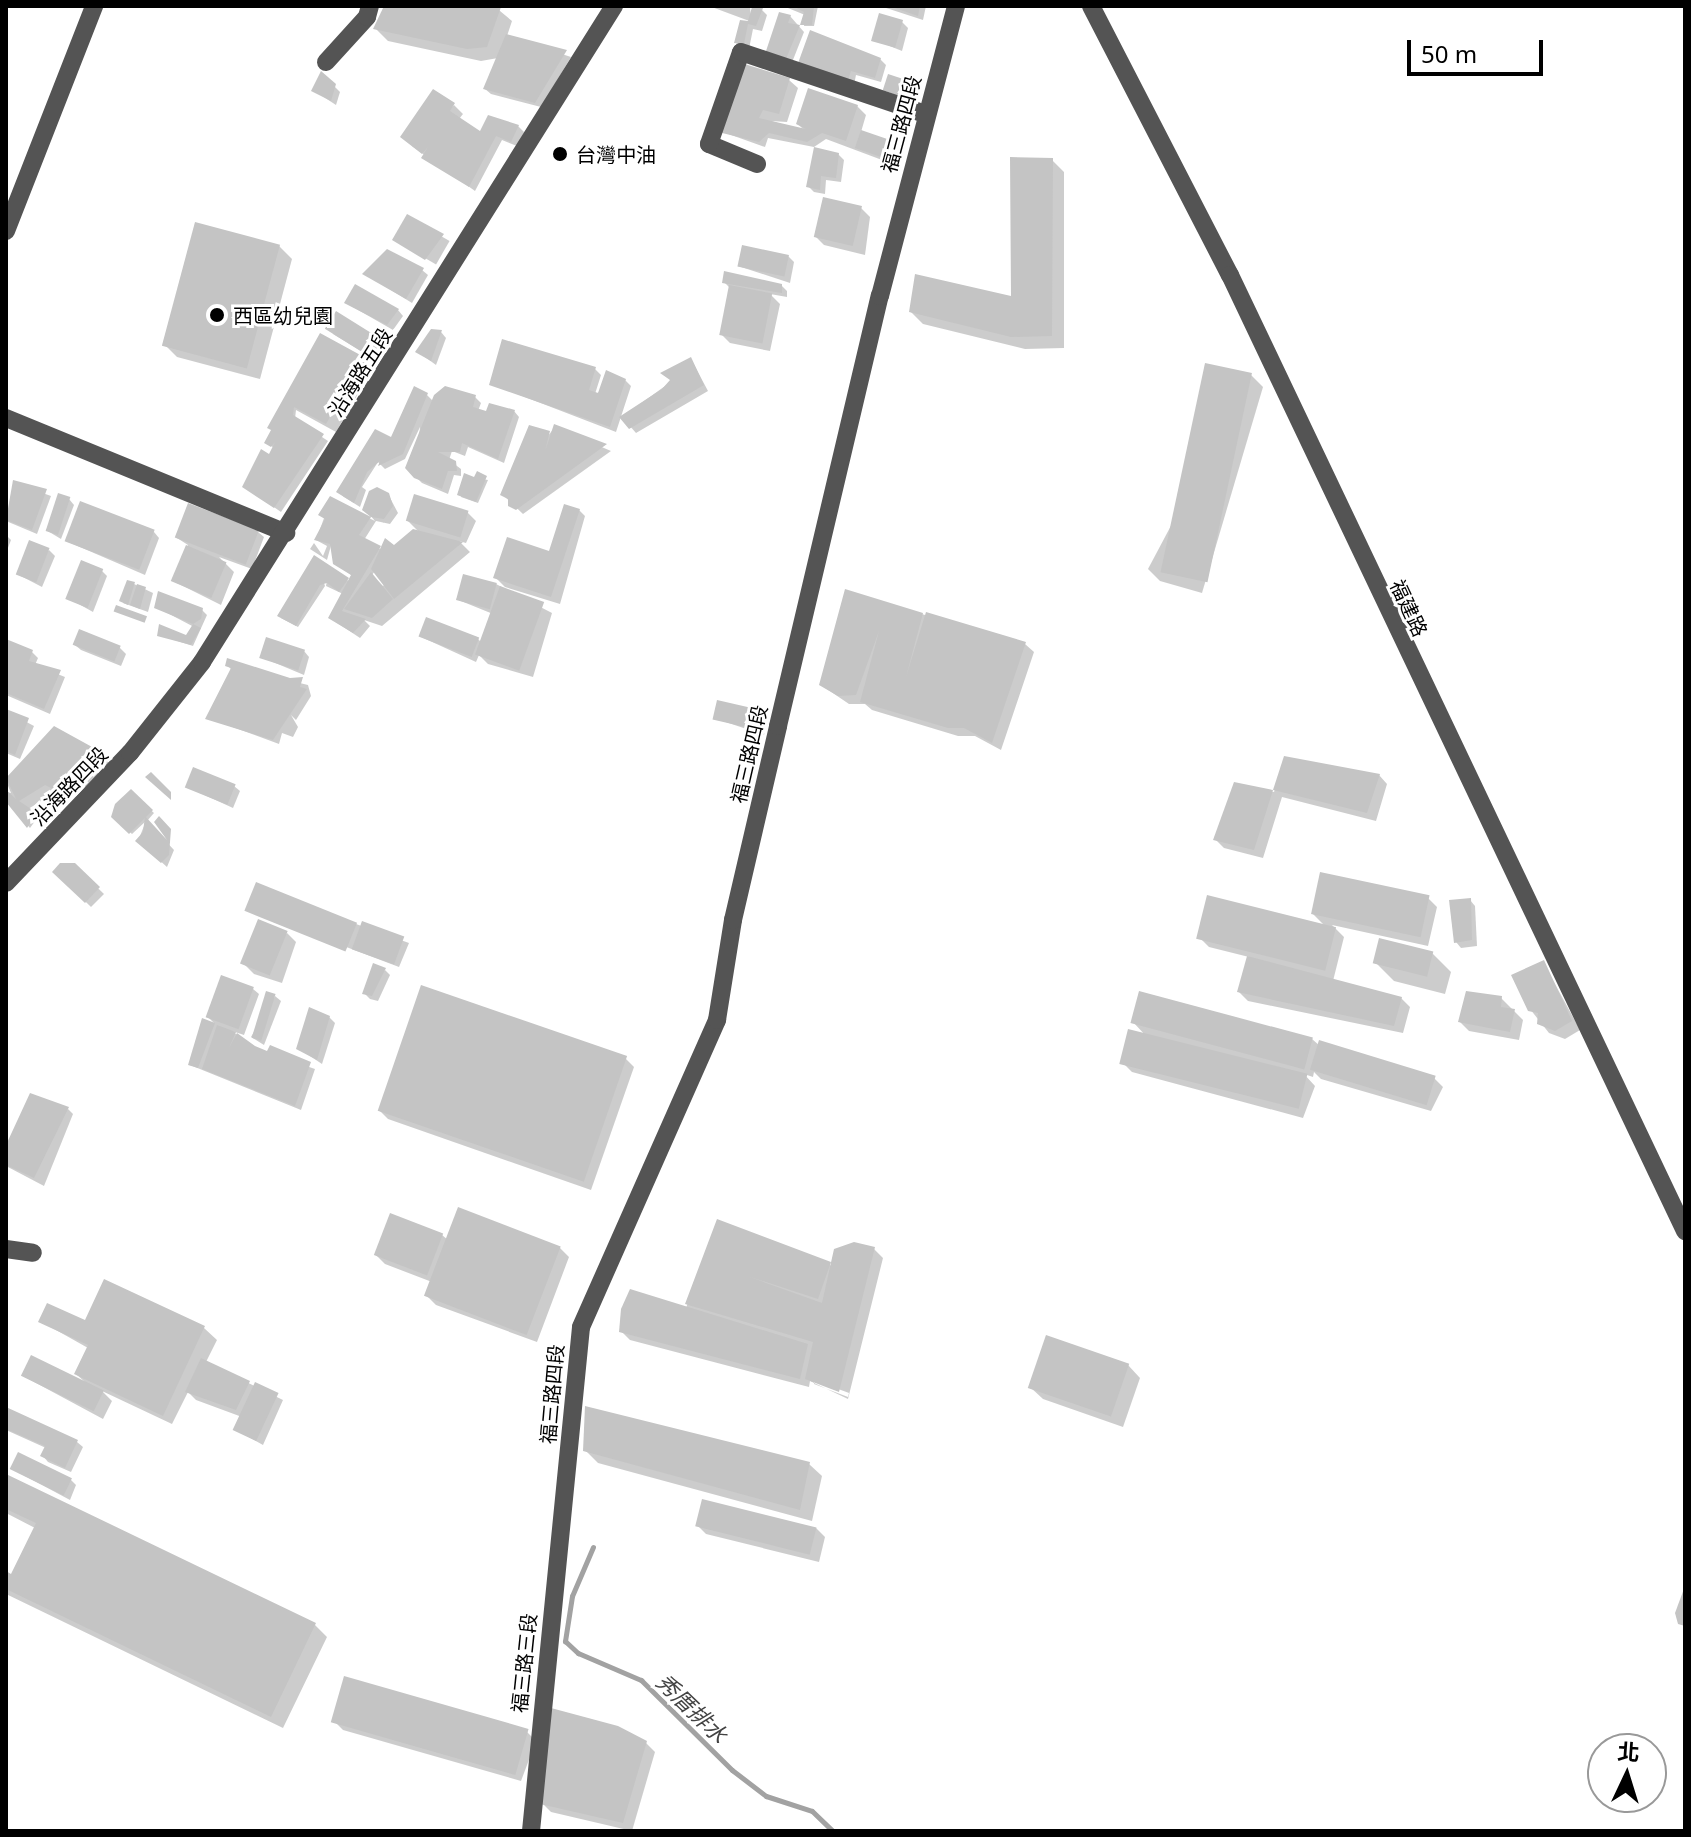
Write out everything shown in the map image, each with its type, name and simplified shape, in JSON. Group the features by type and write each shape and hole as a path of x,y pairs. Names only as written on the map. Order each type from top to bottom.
{"street":[{"path":"6,231 94,6"},
{"path":"326,62 367,17 370,6"},
{"name":"沿海路五段","path":"130,753 202,662 286,533 614,6"},
{"name":"福三路四段","path":"566,1500 581,1327 717,1020 736,905 925,114 956,6"},
{"name":"福建路","path":"1091,6 1230,275 1685,1231"},
{"path":"757,164 709,144 741,52 925,114"},
{"path":"6,418 286,533"},
{"name":"沿海路四段","path":"6,883 130,753"},
{"path":"6,1249 33,1253"},
{"name":"福三路三段","path":"531,1831 566,1500"}],"building":[{"path":"384,6 501,7 487,47 467,49 373,29"},
{"path":"793,6 814,6 812,25 800,25 804,12"},
{"path":"889,6 920,6 918,16"},
{"path":"752,7 763,8 756,26 748,24 744,44 734,43 740,20 748,21"},
{"path":"779,12 791,15 788,23 800,25 785,61 765,54"},
{"path":"879,13 903,20 895,48 871,41"},
{"path":"810,30 881,58 875,78 851,71 848,80 797,66"},
{"path":"506,34 567,50 535,103 483,89"},
{"path":"738,62 790,78 779,114 763,110 759,118 806,129 796,124 808,88 858,105 846,141 822,133 807,142 769,133 759,142 718,132"},
{"path":"321,71 336,84 331,101 311,91"},
{"path":"888,74 915,83 909,99 883,90"},
{"path":"433,89 455,103 450,111 480,131 488,115 519,125 511,142 496,136 469,187 421,158 428,147 422,154 400,137"},
{"path":"861,130 899,143 893,161 855,148"},
{"path":"814,147 839,153 836,178 821,176 820,190 806,187"},
{"path":"1010,157 1053,158 1052,336 1011,337 909,312 915,274 1011,296"},
{"path":"823,197 862,206 853,246 814,237"},
{"path":"407,214 444,234 425,260 392,240"},
{"name":"西區幼兒園","path":"195,222 280,245 247,368 162,346"},
{"path":"742,245 789,255 784,276 737,267"},
{"path":"387,249 424,268 406,299 362,274"},
{"path":"724,271 782,284 782,293 722,283"},
{"path":"355,284 399,309 387,325 344,303"},
{"path":"729,285 772,293 762,343 719,335"},
{"path":"336,311 379,338 368,356 325,329"},
{"path":"431,329 442,330 431,361 415,352"},
{"path":"320,333 364,357 326,424 294,407 293,415 324,434 274,508 242,487 261,449 269,454 275,442 271,447 264,443 271,430 267,428"},
{"path":"502,339 596,367 589,390 598,393 606,370 626,379 610,427 489,385"},
{"path":"691,357 704,385 629,429 619,417 662,389 670,380 660,373"},
{"path":"1205,363 1252,373 1207,582 1161,572"},
{"path":"414,386 428,393 403,454 378,466 380,461 367,472 354,503 336,492 375,429 391,437"},
{"path":"445,386 476,395 473,407 486,411 489,403 515,410 498,459 462,443 460,452 438,452 456,461 457,471 448,471 442,489 414,478 405,468 434,395"},
{"path":"554,424 607,444 516,510 508,506 508,499 500,495 529,425 550,431 545,451"},
{"path":"477,471 487,476 476,502 457,495 464,473 474,477"},
{"path":"13,480 47,489 32,530 6,520"},
{"path":"377,487 389,493 393,506 384,519 371,517 362,510 369,491"},
{"path":"58,493 70,497 58,535 46,531"},
{"path":"414,494 469,511 460,537 406,521"},
{"path":"330,496 371,517 359,535 381,546 342,611 366,619 353,633 328,618 351,575 333,564 330,544 314,540 325,519 318,515"},
{"path":"80,501 155,530 139,570 65,541"},
{"path":"188,503 259,530 246,565 175,538"},
{"path":"564,504 580,509 551,597 493,578 507,537 549,551"},
{"path":"413,529 463,542 394,599 371,569 385,538 394,545"},
{"path":"29,540 50,548 36,582 16,575"},
{"path":"186,545 227,562 211,598 171,581"},
{"path":"314,555 349,578 339,592 327,583 320,585 296,626 277,616"},
{"path":"81,560 103,569 88,608 65,599"},
{"path":"371,572 393,599 372,618 344,609"},
{"path":"463,574 497,583 490,609 456,600"},
{"path":"127,580 135,582 128,605 119,601"},
{"path":"137,584 146,587 140,609 130,605"},
{"path":"500,586 544,602 519,671 475,655"},
{"path":"845,589 923,613 906,677 926,612 1026,642 992,743 964,728 948,728 860,702 879,631 856,695 838,696 819,685"},
{"path":"158,591 203,608 201,619 193,624 154,608"},
{"path":"116,605 147,616 145,623 114,612"},
{"path":"426,617 479,637 472,657 418,637"},
{"path":"159,624 186,635 193,624 201,628 191,645 157,636"},
{"path":"79,629 121,646 114,662 73,645"},
{"path":"266,637 305,650 298,671 259,658"},
{"path":"6,639 33,650 29,661 61,670 44,709 6,693"},
{"path":"227,658 290,678 303,677 300,687 307,689 273,740 205,719 231,668 225,666"},
{"path":"717,700 764,711 759,730 713,719"},
{"path":"6,709 29,718 15,755 6,751"},
{"path":"54,726 103,753 74,780 62,774 64,783 55,790 45,785 19,801 37,813 27,828 6,802 6,790 16,799 6,778"},
{"path":"1284,756 1380,774 1367,813 1273,790"},
{"path":"193,767 236,784 227,805 185,787"},
{"path":"151,772 171,792 171,800 145,777"},
{"path":"1234,782 1273,790 1254,850 1213,840"},
{"path":"131,789 153,810 129,834 111,817 115,804"},
{"path":"145,816 167,840 154,822 159,816 171,829 169,855 161,863 135,841 143,832"},
{"path":"60,863 75,863 100,887 85,903 52,872"},
{"path":"1320,872 1430,895 1421,937 1311,914"},
{"path":"256,882 357,923 345,952 244,911"},
{"path":"1207,895 1336,927 1325,971 1196,939"},
{"path":"1471,898 1472,940 1454,943 1449,900"},
{"path":"258,919 288,931 270,975 240,964"},
{"path":"362,921 404,936 394,965 352,949"},
{"path":"1379,938 1433,952 1427,977 1373,963"},
{"path":"1247,956 1402,997 1394,1026 1237,992"},
{"path":"1544,960 1572,1021 1555,1031 1537,1024 1538,1013 1528,1011 1511,975"},
{"path":"373,963 386,968 372,996 362,994"},
{"path":"221,975 254,987 238,1029 206,1017"},
{"path":"421,985 627,1056 584,1182 378,1111"},
{"path":"266,991 276,994 261,1041 252,1038"},
{"path":"1139,991 1313,1038 1304,1069 1130,1023"},
{"path":"1466,991 1502,996 1501,1007 1515,1009 1510,1032 1458,1022"},
{"path":"309,1007 330,1016 317,1060 296,1049"},
{"path":"202,1018 215,1023 198,1068 188,1065"},
{"path":"217,1025 236,1032 229,1048 237,1033 267,1051 270,1045 311,1062 295,1106 202,1069"},
{"path":"1128,1029 1308,1074 1299,1109 1119,1064"},
{"path":"1319,1040 1436,1076 1427,1105 1310,1070"},
{"path":"30,1093 69,1107 34,1178 6,1165 6,1145"},
{"path":"458,1207 561,1246 527,1335 424,1296"},
{"path":"390,1213 443,1233 427,1275 374,1255"},
{"path":"717,1219 831,1262 818,1299 747,1276 822,1303 834,1249 854,1242 875,1247 839,1392 805,1379 813,1342 685,1304"},
{"path":"104,1279 205,1326 163,1416 74,1374 88,1345 38,1322 47,1303 85,1320"},
{"path":"630,1289 808,1344 800,1379 619,1332 621,1309"},
{"path":"1046,1335 1129,1364 1111,1417 1028,1388"},
{"path":"31,1355 104,1391 94,1411 21,1376"},
{"path":"201,1358 250,1381 236,1410 185,1392"},
{"path":"255,1382 279,1393 256,1441 233,1430"},
{"path":"585,1406 810,1462 800,1510 583,1451"},
{"path":"6,1407 78,1440 65,1468 40,1456 45,1446 6,1429"},
{"path":"18,1452 72,1478 64,1495 10,1469"},
{"path":"6,1474 316,1623 271,1717 6,1589 6,1571 11,1574 36,1523 6,1509"},
{"path":"702,1499 816,1528 810,1555 695,1526"},
{"path":"1685,1586 1685,1626 1678,1624 1675,1613"},
{"path":"344,1676 529,1729 515,1775 331,1722"},
{"path":"551,1708 618,1726 647,1741 623,1823 540,1804"}],"waterway":[{"name":"秀厝排水","path":"593,1547 572,1596 565,1641 578,1653 641,1680 732,1770 766,1796 812,1811 833,1831"}],"place":[{"name":"台灣中油","path":"560,154"},
{"name":"西區幼兒園","path":"217,315"}]}
